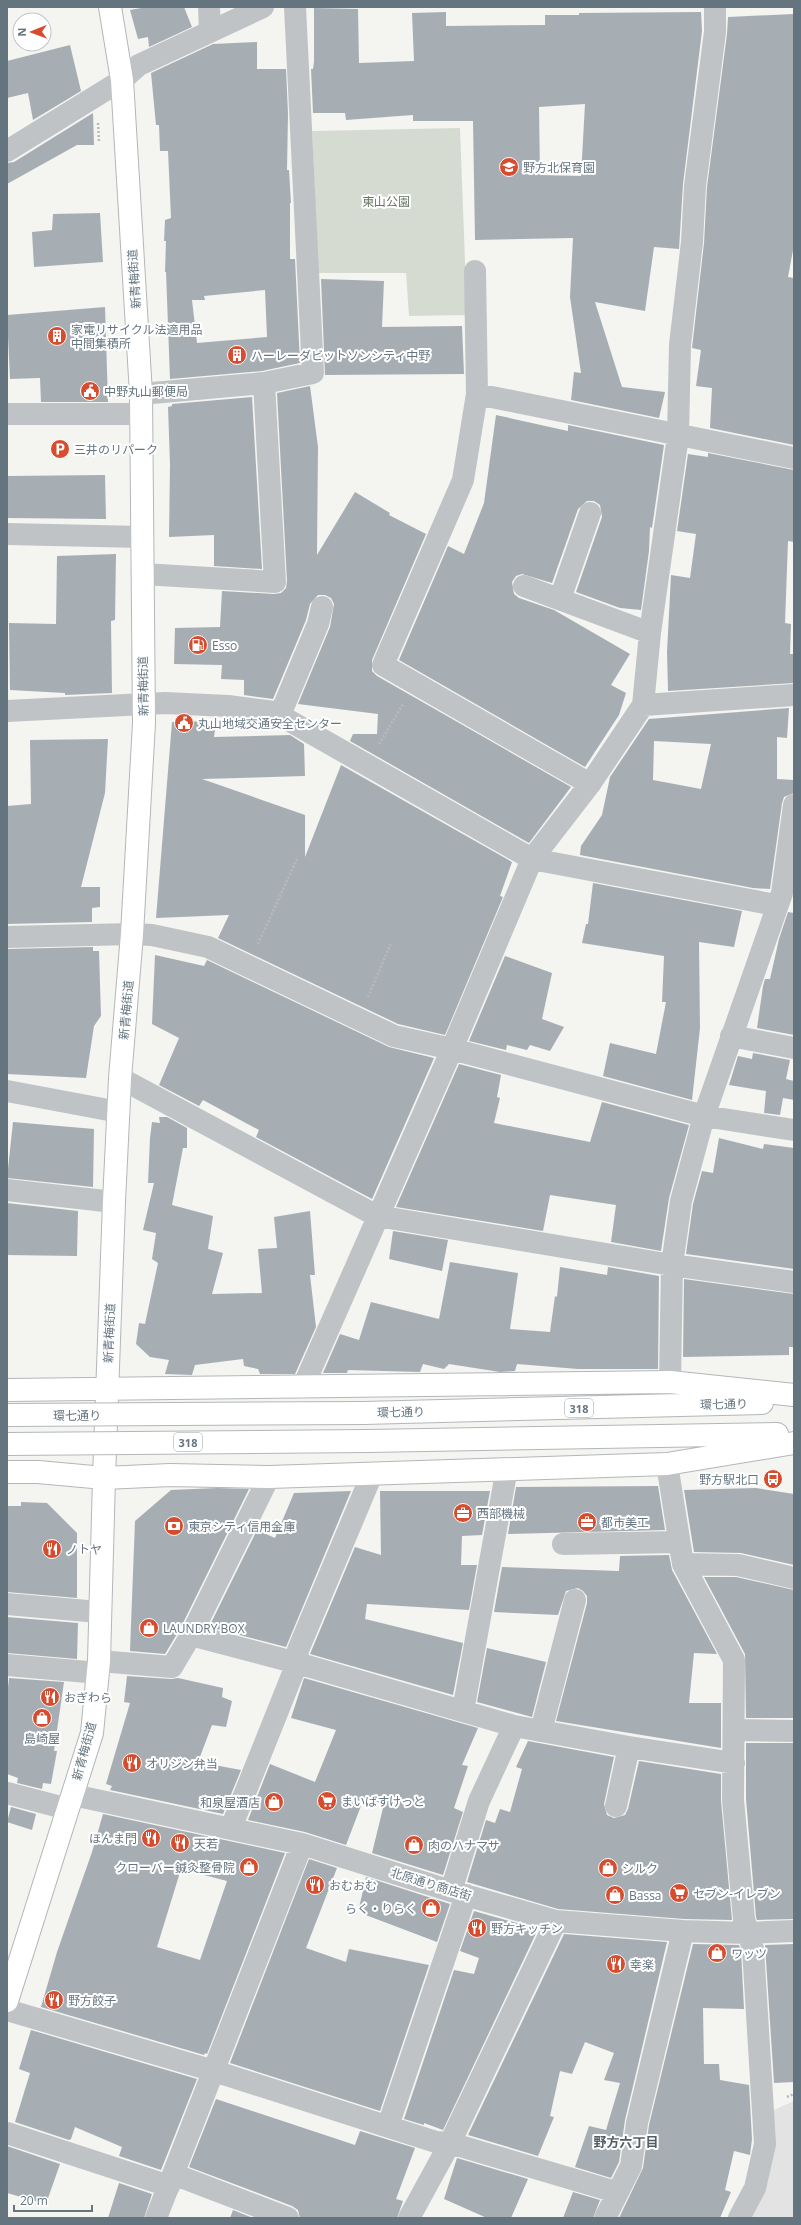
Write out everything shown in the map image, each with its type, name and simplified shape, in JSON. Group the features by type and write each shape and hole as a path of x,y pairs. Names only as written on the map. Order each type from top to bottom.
{"main road":[{"name":"新青梅街道","path":"7,2000 10,1978 70,1802 92,1732 99,1667 99,1612 114,1202 120,1078 132,934 144,723 141,404 122,80 110,7"},
{"path":"7,1390 670,1382 794,1395"},
{"name":"環七通り","path":"7,1415 363,1413 794,1403"},
{"name":"318","path":"7,1444 368,1441 794,1434"},
{"path":"7,1472 38,1472 104,1478 170,1475 269,1476 372,1474 507,1468 668,1464 794,1443"}],"street":[{"path":"209,7 210,31"},
{"path":"7,151 122,80 139,65 263,7"},
{"path":"7,414 141,404 313,373 295,7"},
{"path":"303,1387 377,1216 452,1049 532,859 590,784 643,705 650,633 678,436 680,345 692,242 695,186 716,32 715,7"},
{"path":"475,271 477,394 463,480 383,665 590,784"},
{"path":"143,574 275,582 264,383"},
{"path":"477,394 678,436 794,458"},
{"path":"560,600 590,513"},
{"path":"7,534 142,537"},
{"path":"524,586 650,633"},
{"path":"280,715 318,624 322,607"},
{"path":"643,705 794,694"},
{"path":"7,711 143,703 228,706 274,712 532,859 784,897"},
{"path":"670,1382 672,1266 682,1200 704,1116 731,1036 784,897 794,805"},
{"path":"7,937 132,934 152,935 208,947 394,1036 452,1049 704,1116 794,1130"},
{"path":"731,1036 794,1048"},
{"path":"120,1078 377,1216 672,1266 794,1282"},
{"path":"7,1091 119,1112"},
{"path":"7,1190 114,1202"},
{"path":"668,1464 683,1564 734,1660 733,1800 744,1919 753,1949 765,2144 755,2188 739,2218"},
{"path":"463,1711 507,1468"},
{"path":"231,1828 297,1663 298,1650 372,1474"},
{"path":"7,1665 172,1667 191,1635 269,1476"},
{"path":"563,1544 679,1542"},
{"path":"683,1564 738,1565 794,1578"},
{"path":"541,1731 575,1600"},
{"path":"7,1604 99,1612"},
{"path":"191,1635 297,1663 514,1726 629,1747 734,1763"},
{"path":"388,2126 459,1893 479,1801 514,1726"},
{"path":"734,1730 794,1731"},
{"path":"616,1806 629,1747"},
{"name":"北原通り商店街","path":"7,1793 231,1828 302,1844 459,1893 556,1921 683,1931 747,1933 794,1931"},
{"path":"156,2218 302,1844"},
{"path":"409,2218 450,2143 556,1921"},
{"path":"604,2218 616,2192 631,2166 637,2123 683,1931"},
{"path":"7,2010 214,2071 436,2142 450,2143 616,2192"},
{"path":"7,2133 171,2180 288,2218"}],"path":[{"path":"98,118 99,142"},
{"path":"366,765 415,684"},
{"path":"247,966 298,860"},
{"path":"359,1019 391,943"}],"shaded area":[{"path":"794,2101 794,2218 750,2218 774,2110"}],"green space":[{"name":"東山公園","path":"460,128 467,315 409,316 406,273 318,273 312,131"}],"building":[{"path":"147,7 184,7 192,27 149,47 148,37 138,39 130,10"},
{"path":"314,8 358,9 359,63 414,61 412,13 446,12 446,26 545,25 545,15 579,15 579,13 701,12 702,31 683,184 679,249 654,247 645,311 595,302 622,387 665,392 659,418 571,400 574,372 581,373 570,297 573,238 475,240 473,121 413,121 413,115 346,120 345,113 313,113 311,69 313,69","holes":["585,104 581,176 540,175 539,107"]},
{"path":"793,14 794,245 788,277 794,278 794,445 710,428 712,388 696,386 701,350 692,348 704,243 707,187 728,17"},
{"path":"257,42 257,69 286,69 288,114 287,170 289,170 291,203 290,259 295,259 300,363 262,371 170,379 165,272 166,241 164,241 165,220 171,218 168,151 160,151 159,125 156,125 151,73 213,44","holes":["265,290 267,337 197,343 192,300 205,300 204,296"]},
{"path":"70,45 81,91 33,120 28,93 7,98 7,61 42,52 52,52 52,50"},
{"path":"93,113 94,145 77,145 7,184 7,163 14,162"},
{"path":"100,213 103,262 34,267 32,232 52,230 53,214"},
{"path":"321,279 384,281 382,327 462,326 464,374 325,375"},
{"path":"105,307 108,402 41,402 40,378 10,379 7,315"},
{"path":"310,386 318,447 317,555 355,492 390,513 389,515 426,534 372,660 372,671 377,676 571,787 529,843 350,741 353,734 377,734 378,714 298,704 330,627 334,604 331,598 325,595 318,595 310,604 306,620 273,699 244,695 244,680 221,679 222,665 174,664 175,628 220,627 222,591 274,594 281,593 286,588 287,581 277,393"},
{"path":"252,397 262,569 214,566 214,535 169,537 170,464 168,407 172,406 172,404"},
{"path":"496,415 568,431 568,425 664,445 652,528 650,527 649,551 641,610 620,608 576,592 602,517 600,505 594,501 587,501 578,509 552,583 522,574 516,576 512,582 514,594 519,598 554,610 630,654 611,685 626,693 619,715 585,767 399,660 448,546 464,554 484,503"},
{"path":"708,453 794,470 794,542 788,541 785,623 791,624 790,654 794,654 794,683 668,691 667,652 671,575 690,578 696,534 677,531 688,454 708,457"},
{"path":"105,475 106,519 7,518 7,476"},
{"path":"116,554 115,620 111,621 112,693 65,695 65,693 10,690 9,623 56,624 57,556"},
{"path":"789,708 787,738 777,737 777,779 794,780 794,793 784,797 782,803 770,889 753,888 580,855 581,846 602,815 610,777 649,719","holes":["654,741 711,744 701,789 653,780"]},
{"path":"216,721 214,737 290,735 304,744 305,776 202,779 305,815 305,857 341,765 512,862 500,896 503,897 445,1035 398,1024 218,938 229,915 156,918 172,722"},
{"path":"108,739 105,793 81,887 100,887 100,907 92,908 92,922 7,924 7,806 31,804 30,740"},
{"path":"593,883 742,911 734,947 699,942 700,1028 692,1100 603,1076 610,1043 656,1054 666,1002 662,1002 664,956 582,943 586,924 588,924"},
{"path":"788,912 794,913 794,1035 757,1028 763,986 765,979 770,979 779,939"},
{"path":"93,947 93,951 99,951 101,1016 94,1026 86,1078 7,1074 7,949"},
{"path":"155,955 204,966 207,960 389,1047 434,1058 372,1199 256,1137 259,1130 203,1100 199,1106 159,1085 179,1038 152,1024"},
{"path":"505,956 552,973 542,1019 564,1027 550,1051 530,1045 527,1050 507,1045 506,1050 469,1041"},
{"path":"753,1053 790,1060 786,1079 794,1081 794,1100 783,1098 780,1115 764,1113 766,1091 729,1085 738,1056 752,1059"},
{"path":"459,1064 501,1075 497,1097 500,1098 494,1123 590,1142 602,1102 689,1125 669,1198 661,1251 611,1242 616,1205 550,1195 543,1231 396,1207"},
{"path":"159,1117 167,1117 187,1128 187,1148 183,1148 172,1205 213,1216 208,1249 223,1253 212,1294 262,1293 258,1249 277,1248 274,1217 310,1211 315,1275 310,1275 316,1327 295,1374 260,1374 258,1369 244,1366 243,1359 195,1365 192,1375 165,1374 169,1360 150,1357 136,1344 139,1323 145,1324 158,1263 152,1259 156,1233 143,1230 154,1183 148,1183 152,1122 160,1123"},
{"path":"13,1122 94,1129 93,1187 7,1178"},
{"path":"719,1138 763,1149 764,1144 794,1148 794,1269 686,1254 693,1204 702,1171 713,1173"},
{"path":"7,1203 78,1211 77,1256 7,1255"},
{"path":"393,1231 448,1240 442,1271 389,1259"},
{"path":"450,1262 518,1273 510,1329 550,1332 555,1296 557,1297 560,1267 607,1275 608,1267 659,1276 658,1369 578,1369 517,1364 515,1371 500,1372 449,1364 444,1369 423,1364 420,1372 348,1370 347,1373 323,1373 340,1334 359,1340 371,1302 439,1319"},
{"path":"684,1279 794,1294 794,1347 789,1347 789,1355 683,1357"},
{"path":"658,1486 665,1530 508,1534 516,1487"},
{"path":"217,1488 249,1489 180,1629 165,1654 130,1651 135,1521 171,1490"},
{"path":"756,1488 794,1494 794,1565 741,1553 694,1552 684,1490"},
{"path":"351,1491 286,1647 209,1627 257,1530 275,1538 294,1493"},
{"path":"380,1491 490,1491 482,1535 462,1536 461,1565 477,1565 469,1610 367,1604 365,1619 463,1643 453,1695 310,1654 355,1547 381,1555"},
{"path":"21,1502 47,1503 77,1533 77,1598 7,1592 7,1506 21,1506"},
{"path":"669,1555 672,1570 717,1654 694,1653 689,1703 721,1703 721,1748 556,1721 587,1603 587,1596 578,1588 566,1591 558,1615 494,1612 502,1567 619,1571 620,1556"},
{"path":"704,1577 736,1577 794,1590 794,1718 746,1718 745,1654"},
{"path":"7,1617 78,1623 77,1659 7,1653"},
{"path":"487,1648 546,1662 532,1717 477,1702"},
{"path":"127,1676 171,1679 178,1678 223,1688 222,1697 232,1701 226,1727 212,1725 198,1762 241,1770 223,1814 110,1790 112,1786 106,1784 130,1703 124,1702"},
{"path":"9,1678 64,1682 54,1751 57,1751 51,1784 43,1783 42,1789 17,1783 18,1778 7,1774 7,1697"},
{"path":"304,1678 478,1728 462,1765 468,1766 454,1808 463,1812 443,1875 372,1853 384,1804 364,1798 346,1845 305,1832 248,1820 270,1764 315,1782 336,1730 291,1718"},
{"path":"528,1741 614,1757 604,1804 607,1815 614,1818 625,1815 628,1809 639,1761 721,1774 721,1801 732,1920 684,1919 558,1909 467,1882 486,1820 495,1823 500,1809 510,1812 522,1769 516,1767"},
{"path":"746,1743 794,1743 794,1919 757,1920 756,1917 746,1799"},
{"path":"11,1807 36,1814 32,1830 7,1822"},
{"path":"103,1814 285,1853 207,2054 205,2053 204,2055 41,2007 57,1952 92,1852","holes":["181,1869 227,1881 200,1960 157,1947"]},
{"path":"309,1859 337,1868 306,1948 346,1962 349,1949 429,1965 380,2111 230,2063"},
{"path":"366,1877 450,1904 437,1942 363,1914 364,1910 359,1908"},
{"path":"474,1911 538,1929 443,2130 424,2123 424,2125 404,2119 454,1970 474,1974 479,1958 460,1951"},
{"path":"564,1934 667,1942 625,2120 619,2162 611,2178 575,2167 589,2126 606,2130 620,2083 604,2080 614,2053 585,2042 572,2074 560,2071 550,2116 554,2117 538,2156 468,2135"},
{"path":"693,1944 739,1945 741,1951 744,2009 703,2008 704,2064 719,2064 720,2080 749,2085 752,2139 750,2155 734,2151 725,2190 731,2192 720,2218 619,2218 643,2168 649,2125"},
{"path":"794,1944 794,2082 774,2083 765,1945"},
{"path":"31,2030 197,2079 161,2170 119,2156 122,2147 75,2127 71,2139 69,2140 15,2122 30,2073 19,2069"},
{"path":"216,2099 355,2145 360,2131 415,2148 396,2199 403,2201 397,2218 300,2218 298,2210 292,2206 189,2167"},
{"path":"7,2146 60,2164 46,2204 7,2193"},
{"path":"457,2158 528,2179 511,2218 487,2218 444,2199"},
{"path":"119,2183 152,2194 144,2218 108,2218"},
{"path":"573,2192 600,2200 593,2218 563,2218"},
{"path":"233,2210 253,2218 230,2218"}],"place":[{"name":"野方北保育園","path":"509,167"},
{"name":"家電リサイクル法適用品 中間集積所","path":"57,336"},
{"name":"ハーレーダビットソンシティ中野","path":"237,355"},
{"name":"中野丸山郵便局","path":"90,391"},
{"name":"三井のリパーク","path":"60,449"},
{"name":"Esso","path":"198,645"},
{"name":"丸山地域交通安全センター","path":"184,723"},
{"name":"野方駅北口","path":"773,1479"},
{"name":"西部機械","path":"463,1513"},
{"name":"都市美工","path":"587,1522"},
{"name":"東京シティ信用金庫","path":"174,1526"},
{"name":"ノトヤ","path":"52,1549"},
{"name":"LAUNDRY BOX","path":"149,1628"},
{"name":"おぎわら","path":"50,1697"},
{"name":"島崎屋","path":"42,1718"},
{"name":"オリジン弁当","path":"132,1763"},
{"name":"まいばすけっと","path":"327,1801"},
{"name":"和泉屋酒店","path":"274,1802"},
{"name":"ほんま門","path":"151,1838"},
{"name":"天若","path":"180,1843"},
{"name":"肉のハナマサ","path":"414,1845"},
{"name":"クローバー鍼灸整骨院","path":"249,1867"},
{"name":"シルク","path":"608,1868"},
{"name":"おむおむ","path":"315,1885"},
{"name":"セブン-イレブン","path":"679,1893"},
{"name":"Bassa","path":"615,1895"},
{"name":"らく・りらく","path":"431,1908"},
{"name":"野方キッチン","path":"477,1928"},
{"name":"ワッツ","path":"717,1953"},
{"name":"幸楽","path":"616,1964"},
{"name":"野方餃子","path":"54,2000"}],"district":[{"name":"野方六丁目","path":"626,2142"}]}
